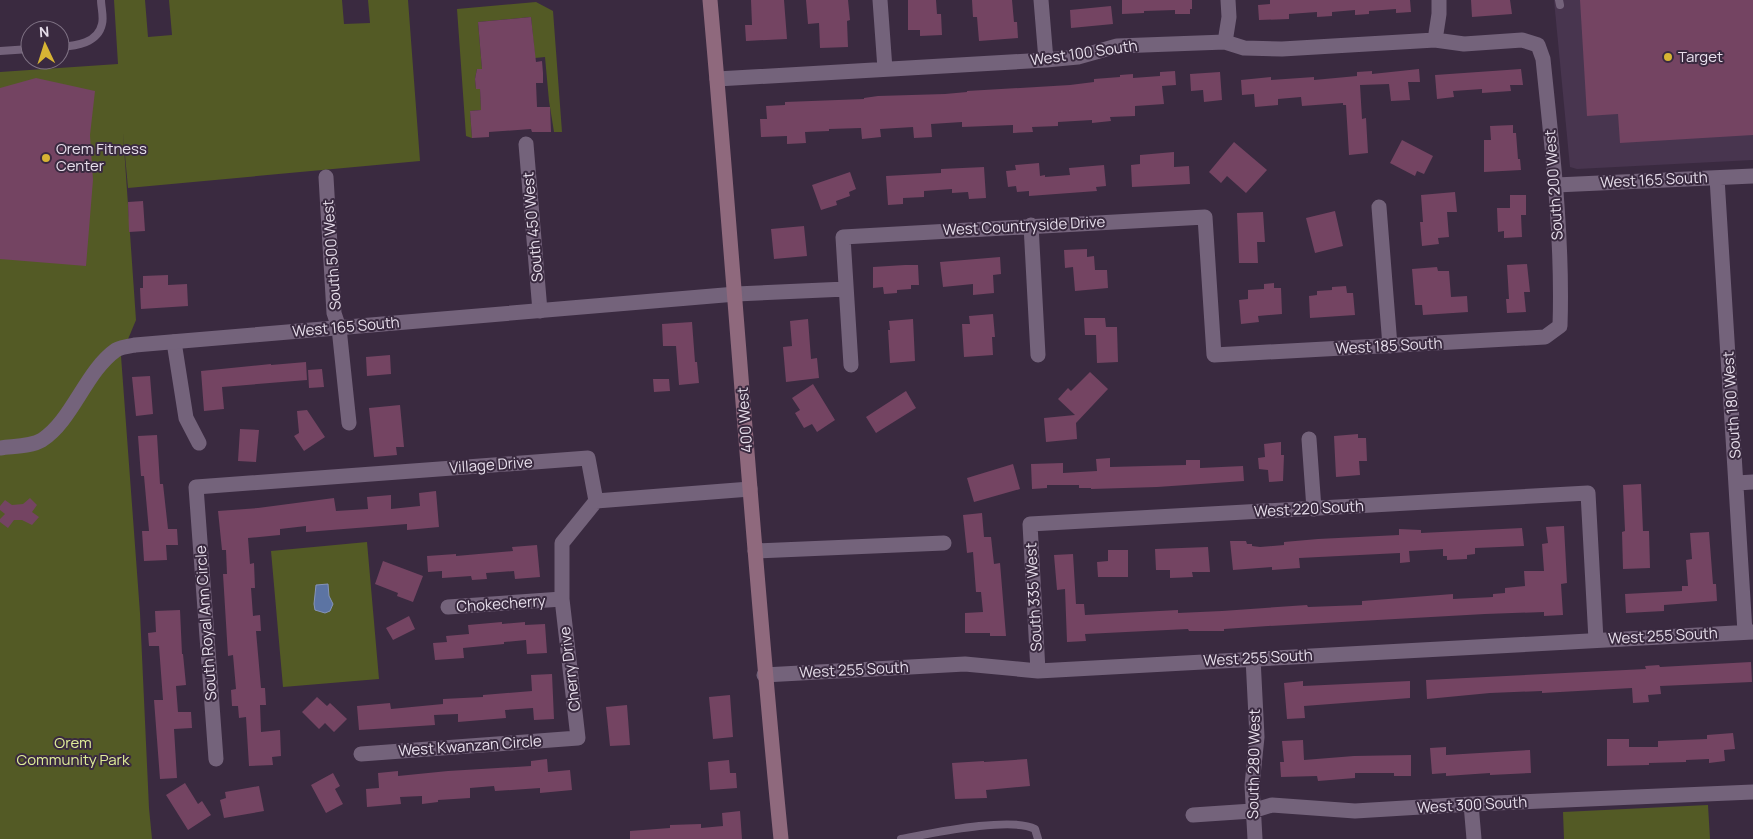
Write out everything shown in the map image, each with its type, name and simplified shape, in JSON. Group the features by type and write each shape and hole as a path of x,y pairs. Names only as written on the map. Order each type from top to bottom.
{"main road":[{"name":"400 West","path":"710,0 736,294 764,674 781,839"}],"street":[{"path":"880,0 884,69"},
{"path":"1041,0 1046,60"},
{"path":"1225,42 1229,17 1228,0"},
{"path":"1436,40 1439,0"},
{"name":"West 100 South","path":"717,79 1046,60 1078,57 1117,46 1225,42 1244,48 1282,49 1436,40 1464,44 1522,40 1538,45"},
{"name":"South 200 West","path":"1538,45 1542,59 1556,185 1561,304 1560,326"},
{"name":"South 450 West","path":"526,144 540,311"},
{"name":"West 165 South","path":"1556,185 1753,176"},
{"name":"South 500 West","path":"326,177 334,312 339,328 349,422"},
{"name":"South 180 West","path":"1717,178 1749,632"},
{"path":"1379,207 1390,346"},
{"name":"West Countryside Drive","path":"846,289 842,237 1031,225 1205,217 1214,355"},
{"path":"1031,225 1038,355"},
{"path":"736,294 846,289 851,365"},
{"name":"West 165 South","path":"0,448 28,445 41,440 60,424 91,378 117,349 135,345 736,294"},
{"name":"West 185 South","path":"1214,355 1545,337 1560,326"},
{"path":"174,342 186,418 199,443"},
{"path":"1309,440 1314,509"},
{"name":"Village Drive","path":"196,487 588,458 596,501"},
{"path":"1737,483 1753,482"},
{"name":"South Royal Ann Circle","path":"196,487 216,760"},
{"path":"596,501 750,489"},
{"name":"West 220 South","path":"1030,524 1588,493 1596,640"},
{"name":"Chokecherry","path":"448,607 562,600 562,543 596,501"},
{"name":"South 335 West","path":"1030,524 1038,671"},
{"path":"755,551 944,543"},
{"name":"Cherry Drive","path":"562,600 578,738"},
{"name":"West 255 South","path":"764,674 964,664 1038,671 1749,632"},
{"name":"South 280 West","path":"1253,658 1257,737 1252,785 1255,839"},
{"name":"West Kwanzan Circle","path":"362,754 578,738"},
{"name":"West 300 South","path":"1193,815 1252,811 1272,806 1355,811 1753,792"},
{"path":"1471,804 1474,839"}],"lane":[{"path":"70,46 93,38 100,30 102,23 101,0"},
{"path":"0,51 20,50"},
{"path":"901,839 947,830 1013,823 1027,825 1035,829 1038,839"}],"shaded area":[{"name":"Target","path":"1554,0 1753,0 1753,160 1577,169 1570,167"}],"green space":[{"name":"Orem Community Park","path":"114,0 145,0 148,37 172,35 169,0 342,0 344,24 370,23 368,0 408,0 420,161 128,188 123,133 136,320 121,356 140,613 152,839 0,839 0,72 70,70 70,67 118,64"},
{"path":"536,2 553,11 562,132 554,132 545,57 535,58 531,17 478,22 482,69 477,69 475,79 476,89 480,89 481,110 470,111 472,138 466,136 457,9"},
{"path":"367,542 379,679 283,687 271,551"},
{"path":"1708,805 1710,839 1564,839 1563,812"}],"water":[{"path":"328,584 329,596 333,604 330,611 325,613 315,610 314,604 316,585"}],"building":[{"path":"751,0 784,0 787,39 746,41 745,25 752,25"},
{"path":"806,0 848,0 850,20 847,21 848,47 820,48 819,23 808,24"},
{"path":"908,0 936,0 937,14 941,14 942,35 920,36 920,30 908,30"},
{"path":"972,0 1012,0 1014,22 1017,22 1018,38 979,41 977,17 973,17"},
{"path":"1122,0 1192,0 1192,9 1190,9 1190,14 1175,14 1175,10 1122,14"},
{"path":"1270,0 1410,0 1411,12 1396,13 1396,9 1369,11 1369,14 1355,15 1355,10 1332,12 1332,16 1317,17 1317,12 1289,14 1289,19 1259,20 1258,5 1270,4"},
{"path":"1471,0 1510,0 1512,14 1472,17"},
{"name":"Target","path":"1580,0 1753,0 1753,135 1620,143 1618,114 1587,116"},
{"path":"1111,6 1113,24 1071,28 1070,10"},
{"path":"531,17 536,62 542,61 543,73 543,83 536,83 537,107 550,107 551,132 532,132 531,129 489,132 489,137 472,138 470,111 481,110 480,89 476,89 475,79 477,69 482,69 478,22"},
{"path":"1419,69 1420,82 1408,82 1410,100 1391,101 1389,84 1360,85 1362,119 1366,118 1368,153 1349,155 1346,105 1343,105 1343,103 1302,106 1301,97 1278,99 1278,105 1255,107 1254,94 1242,95 1241,80 1271,77 1271,80 1314,77 1314,80 1357,76 1357,72 1372,71 1372,74"},
{"path":"1521,69 1523,85 1510,85 1511,91 1482,93 1482,89 1453,91 1454,97 1437,99 1435,75"},
{"path":"1175,71 1176,85 1162,86 1164,104 1135,106 1135,116 1110,117 1111,121 1092,123 1092,120 1058,122 1058,126 1032,127 1033,132 1013,133 1013,125 962,127 962,122 931,124 932,137 914,138 913,127 880,129 881,137 862,139 861,128 829,129 829,131 805,132 806,143 787,144 787,136 761,137 760,119 767,119 766,106 785,105 785,102 864,99 878,96 945,94 1070,85 1094,82 1094,79 1120,77 1120,75 1133,74 1133,78 1160,76 1160,72"},
{"path":"1220,72 1222,100 1204,102 1203,90 1191,91 1190,74"},
{"name":"Orem Fitness Center","path":"36,78 95,91 90,135 93,180 86,266 0,259 0,88"},
{"path":"1513,125 1513,133 1516,133 1521,170 1484,172 1484,140 1491,140 1490,126"},
{"path":"1402,140 1433,156 1424,174 1417,171 1415,176 1390,163"},
{"path":"1234,142 1267,170 1246,193 1227,176 1221,183 1209,172"},
{"path":"1174,152 1174,167 1189,166 1190,184 1132,187 1131,165 1140,164 1140,155"},
{"path":"1039,163 1040,176 1045,175 1045,177 1070,175 1069,168 1104,165 1106,186 1096,187 1097,191 1029,196 1029,191 1017,192 1016,186 1008,187 1006,171 1016,170 1015,165"},
{"path":"984,167 986,198 969,199 968,192 952,193 952,189 924,191 924,197 903,198 903,204 888,205 886,176 941,173 941,169"},
{"path":"850,172 856,189 849,192 850,196 836,201 837,205 821,210 812,185"},
{"path":"1455,192 1457,212 1447,212 1449,237 1438,238 1439,244 1422,246 1420,222 1423,222 1421,195"},
{"path":"1510,195 1526,195 1526,215 1521,215 1522,237 1504,238 1504,231 1498,232 1497,208 1510,208"},
{"path":"143,201 145,231 129,232 128,202"},
{"path":"1335,211 1343,246 1315,253 1306,218"},
{"path":"1263,212 1265,242 1257,242 1258,263 1239,263 1237,213"},
{"path":"804,226 807,256 774,259 771,229"},
{"path":"1087,249 1087,257 1094,256 1095,270 1107,270 1108,288 1075,291 1073,267 1065,268 1064,250"},
{"path":"1000,257 1001,274 993,275 994,293 973,295 973,284 943,287 940,262"},
{"path":"1527,264 1530,292 1524,292 1526,312 1507,313 1506,299 1509,299 1507,265"},
{"path":"918,265 919,285 911,285 911,289 897,290 897,293 884,294 883,287 873,288 873,267"},
{"path":"1437,267 1438,271 1449,271 1451,297 1467,296 1468,312 1423,315 1422,305 1415,305 1412,269"},
{"path":"168,275 168,285 187,284 188,306 141,309 140,288 143,288 143,276"},
{"path":"1274,283 1274,288 1281,288 1282,314 1258,316 1259,322 1241,324 1239,300 1248,299 1248,290 1264,289 1264,284"},
{"path":"1346,286 1347,293 1353,293 1355,315 1310,318 1309,296 1317,295 1317,291 1332,290 1332,287"},
{"path":"993,314 995,337 992,337 993,355 964,357 962,324 970,324 969,316"},
{"path":"1084,318 1105,318 1106,327 1117,327 1118,362 1097,363 1096,335 1085,335"},
{"path":"808,319 811,359 817,358 819,378 786,382 783,347 792,346 790,321"},
{"path":"913,319 915,361 890,363 889,321"},
{"path":"692,322 695,362 697,362 699,383 679,385 676,346 663,346 662,324"},
{"path":"390,355 391,374 367,376 366,357"},
{"path":"306,362 307,380 222,387 224,409 204,411 201,371"},
{"path":"322,369 324,387 309,388 308,370"},
{"path":"1090,372 1108,389 1076,423 1077,439 1046,442 1044,418 1075,415 1058,399 1068,388 1071,391"},
{"path":"150,376 153,414 136,416 132,377"},
{"path":"653,379 669,379 670,391 654,392"},
{"path":"813,384 835,420 817,432 812,424 804,428 795,413 800,410 792,398"},
{"path":"906,391 916,408 876,433 866,417"},
{"path":"400,405 404,447 396,447 397,455 374,457 369,408"},
{"path":"307,410 325,437 304,451 294,436 299,433 297,411"},
{"path":"240,429 259,430 256,462 238,461"},
{"path":"1358,434 1358,438 1366,438 1367,461 1359,461 1360,475 1336,477 1334,436"},
{"path":"157,435 160,484 163,484 168,529 177,529 178,545 166,545 167,560 144,561 142,531 149,531 144,476 141,476 138,436"},
{"path":"1281,442 1281,455 1284,455 1283,481 1269,482 1268,470 1259,469 1258,458 1265,457 1264,444"},
{"path":"1110,458 1110,467 1186,465 1186,460 1200,460 1200,468 1243,466 1244,481 1091,489 1079,488 1079,485 1047,485 1047,488 1032,489 1031,464 1063,463 1063,473 1097,471 1096,459"},
{"path":"1013,464 1020,489 974,502 967,478"},
{"path":"1641,484 1643,531 1649,531 1650,568 1623,569 1622,532 1625,531 1623,485"},
{"path":"436,491 439,527 407,530 407,524 306,532 306,526 280,529 280,535 248,538 250,564 254,563 255,588 251,588 253,616 260,615 261,631 256,631 261,688 265,688 266,705 260,705 261,732 280,730 281,756 272,757 273,765 249,766 246,717 239,718 238,706 232,706 231,690 236,689 233,655 228,656 223,574 227,574 226,550 222,550 218,511 334,498 336,511 368,509 367,497 391,495 391,509 420,506 419,493"},
{"path":"30,498 37,505 32,512 39,517 32,525 22,520 14,520 8,528 0,522 0,519 5,514 0,510 0,506 5,500 12,505 23,504"},
{"path":"982,513 984,537 991,537 994,564 1000,563 1006,636 990,636 990,633 965,633 965,613 983,612 981,592 976,592 973,552 967,553 963,515"},
{"path":"1564,526 1567,583 1561,584 1563,615 1544,616 1544,612 1485,614 1268,626 1224,629 1224,631 1189,631 1188,629 1085,634 1086,641 1067,642 1065,589 1057,590 1054,555 1073,554 1076,604 1084,604 1085,615 1178,610 1178,613 1307,605 1308,607 1362,605 1362,601 1453,594 1453,599 1493,597 1493,594 1505,593 1505,588 1525,586 1524,571 1544,571 1542,544 1548,543 1546,527"},
{"path":"1522,528 1524,546 1475,548 1475,554 1467,555 1467,559 1447,560 1447,556 1443,556 1443,549 1409,551 1410,562 1400,563 1400,553 1299,558 1300,568 1272,570 1272,567 1233,570 1230,541 1246,541 1247,544 1260,547 1284,545 1284,542 1318,539 1399,535 1399,529 1421,530 1421,533"},
{"path":"1709,532 1713,584 1716,584 1717,601 1664,605 1664,611 1626,613 1625,594 1682,591 1682,586 1688,586 1686,560 1692,559 1690,533"},
{"path":"537,545 540,577 515,579 514,571 486,573 487,579 472,580 471,576 442,578 442,571 428,572 427,556 456,554 456,556 513,551 512,547"},
{"path":"1208,547 1210,572 1192,572 1193,577 1170,578 1170,570 1156,570 1155,549"},
{"path":"1108,550 1128,550 1128,577 1098,577 1097,562 1108,561"},
{"path":"383,561 423,576 413,602 397,596 398,593 375,584"},
{"path":"180,610 182,654 186,685 176,686 178,712 191,712 192,728 174,729 177,778 160,779 154,700 163,700 159,646 149,646 148,633 156,632 155,611"},
{"path":"409,616 415,629 393,640 386,628"},
{"path":"502,622 502,624 525,622 525,625 545,624 547,653 527,654 526,640 463,648 464,658 435,660 433,643 447,642 446,636 469,634 468,625"},
{"path":"1751,662 1752,682 1660,686 1661,694 1648,695 1649,702 1633,703 1632,688 1542,693 1542,691 1490,693 1427,699 1426,680 1646,669 1645,666 1659,665 1660,667"},
{"path":"552,674 554,719 534,720 533,708 505,710 506,718 458,722 458,714 434,715 435,725 359,730 357,706 390,703 391,709 443,704 443,699 483,697 483,695 532,691 531,675"},
{"path":"1303,681 1303,686 1410,681 1410,698 1304,706 1305,718 1287,719 1284,683"},
{"path":"730,695 733,737 713,739 709,697"},
{"path":"317,697 327,706 330,703 347,719 334,732 325,723 319,729 302,712"},
{"path":"627,705 630,745 610,746 606,707"},
{"path":"1733,733 1735,749 1724,750 1725,761 1709,763 1709,759 1649,763 1649,765 1607,766 1607,739 1629,739 1629,747 1658,747 1658,741 1707,739 1707,735"},
{"path":"1303,740 1304,760 1354,756 1411,755 1411,776 1394,776 1394,773 1355,773 1355,778 1318,781 1317,776 1281,777 1280,762 1284,762 1282,741"},
{"path":"1446,747 1446,755 1530,750 1531,773 1446,776 1446,773 1432,774 1430,748"},
{"path":"547,759 548,772 570,770 572,790 540,793 540,788 495,791 494,786 470,788 470,798 438,800 438,802 422,804 422,796 400,797 401,804 367,807 366,789 379,788 378,773 398,771 398,776 531,766 531,761"},
{"path":"1027,759 1030,786 986,790 987,798 955,799 952,763"},
{"path":"729,760 730,773 736,773 737,788 710,790 708,762"},
{"path":"333,773 340,786 335,789 343,804 326,813 311,785"},
{"path":"185,783 198,804 202,801 211,815 188,830 166,795"},
{"path":"259,786 264,811 224,818 220,800 226,798 225,792"},
{"path":"740,811 742,839 630,839 630,831 670,828 670,825 701,824 701,828 723,826 722,813"}],"place":[{"name":"Target","path":"1668,57"},
{"name":"Orem Fitness Center","path":"46,158"}]}
